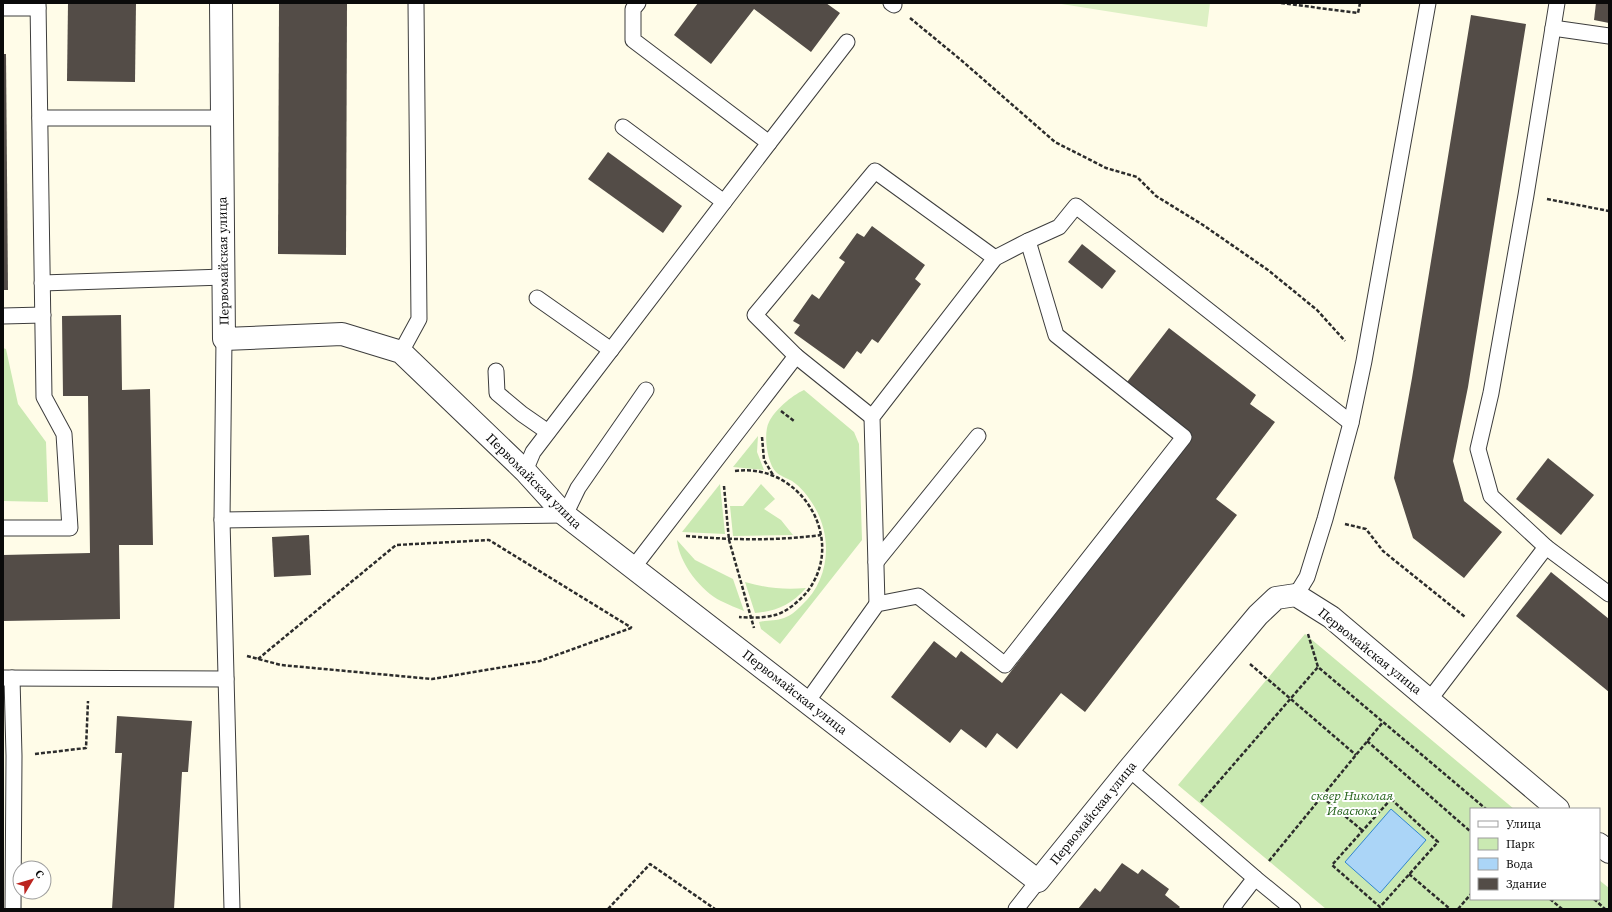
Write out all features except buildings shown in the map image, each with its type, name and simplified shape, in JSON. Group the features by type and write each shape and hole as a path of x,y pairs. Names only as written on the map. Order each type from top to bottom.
{"street":[{"name":"Первомайская улица","path":"221,3 224,339 342,334 401,352 525,471 565,515 1038,881 1129,769 1232,648 1258,615 1276,598 1296,594 1331,617 1430,699 1557,808"},
{"path":"1600,845 1609,852"}],"lane":[{"path":"401,352 419,319 416,3"},
{"path":"638,3 633,9 633,40 769,142"},
{"path":"1296,594 1307,577 1325,519 1351,423 1364,361 1428,3"},
{"path":"1558,3 1491,393 1478,449 1491,496 1546,547 1609,594"},
{"path":"3,8 38,5 44,397 64,434 70,528 3,528"},
{"path":"1553,28 1609,36"},
{"path":"525,471 533,452 548,432 847,42"},
{"path":"40,118 221,118"},
{"path":"623,127 724,202"},
{"path":"872,417 796,356 755,316 875,171 995,258"},
{"path":"807,702 877,604 872,417 995,258 1059,227 1076,206 1351,423"},
{"path":"877,604 918,596 1005,665 1184,437 1056,335 1028,241"},
{"path":"42,283 224,277"},
{"path":"537,298 610,350"},
{"path":"3,316 43,315"},
{"path":"224,339 222,520 232,909"},
{"path":"633,568 796,356"},
{"path":"496,371 497,393 522,414 548,432"},
{"path":"222,520 565,515 578,488 646,390"},
{"path":"876,562 978,436"},
{"path":"1430,699 1481,630 1546,547"},
{"path":"12,909 8,867 14,756 7,678 226,679"},
{"path":"1129,769 1293,909"},
{"path":"1231,909 1255,878"},
{"path":"1016,909 1038,881"}],"path":[{"path":"1281,3 1358,13 1360,3"},
{"path":"892,4 961,60 1055,142 1106,168 1137,177 1156,196 1203,225 1268,270 1317,310 1364,361"},
{"path":"1526,195 1609,211"},
{"path":"776,407 794,421"},
{"path":"762,431 764,460 773,476"},
{"path":"730,472 744,470 773,476 790,485 807,501 818,522 822,535 822,556 819,567 809,588 794,605 776,615 751,618 734,616"},
{"path":"724,481 729,540 756,634"},
{"path":"1325,519 1366,529 1383,551 1481,630"},
{"path":"682,536 729,540 794,538 822,535"},
{"path":"226,651 281,665 432,679 540,661 632,628 489,540 396,545 258,659"},
{"path":"1232,648 1290,700 1356,755"},
{"path":"1186,819 1318,668 1485,808"},
{"path":"14,756 86,748 90,678"},
{"path":"1255,878 1383,722"},
{"path":"1367,741 1470,831"},
{"path":"1322,797 1363,831"},
{"path":"1390,799 1438,842 1380,907 1332,865 1363,831 1390,799"},
{"path":"608,909 650,864 715,909"},
{"path":"1409,874 1450,909"},
{"path":"1458,909 1470,895"},
{"path":"1551,900 1562,909"},
{"path":"1595,900 1606,909"}],"green space":[{"path":"1055,3 1210,3 1207,27"},
{"path":"3,348 6,349 18,404 46,442 48,502 3,501"},
{"path":"804,390 854,432 859,444 862,540 780,644 761,629 759,622 784,618 791,615 799,608 811,596 818,584 826,558 824,531 814,506 807,495 798,486 776,472 770,462 767,448 766,433 772,417 784,404"},
{"path":"758,436 757,452 764,470 733,467"},
{"path":"720,484 725,534 682,532"},
{"path":"761,484 775,499 764,509 781,520 793,535 733,536 730,506 743,506"},
{"path":"677,540 695,560 733,579 744,611 713,596 699,583 692,575 682,558"},
{"path":"745,582 775,588 806,588 795,599 777,609 755,613"},
{"name":"сквер Николая Ивасюка","path":"1305,634 1513,808 1470,808 1470,900 1600,900 1600,881 1609,888 1609,909 1326,909 1178,785"}],"water":[{"path":"1391,809 1426,840 1380,893 1345,862"}]}
